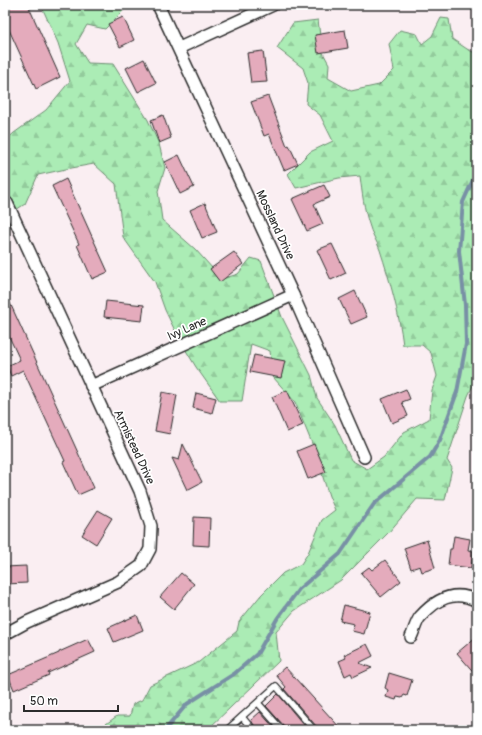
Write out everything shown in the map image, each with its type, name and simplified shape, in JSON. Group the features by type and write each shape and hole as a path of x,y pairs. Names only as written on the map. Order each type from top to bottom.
{"street":[{"name":"Mossland Drive","path":"158,5 293,295 364,458"},
{"path":"179,48 273,5"},
{"name":"Armistead Drive","path":"5,634 27,622 118,582 141,566 150,550 151,526 140,491 7,203"},
{"name":"Ivy Lane","path":"91,386 293,295"},
{"path":"411,637 419,618 439,600 455,596 467,596 477,601"}],"lane":[{"path":"227,730 276,686 314,730"},
{"path":"258,703 282,730"},
{"path":"242,717 253,730"}],"green space":[{"path":"41,5 129,5 105,29 87,25 76,44 88,63 113,64 148,120 159,144 165,168 158,191 162,220 195,249 222,279 238,274 251,258 261,261 282,317 311,375 317,398 335,425 351,460 367,469 384,457 404,432 429,419 432,390 437,376 431,353 422,345 403,345 391,285 380,250 371,231 363,200 360,176 339,178 296,188 288,174 310,152 333,141 320,115 306,104 308,83 303,68 277,48 293,23 318,20 322,51 329,64 328,78 351,91 379,85 394,70 389,44 400,30 417,34 422,44 432,36 441,18 449,19 452,39 477,54 477,377 468,396 447,460 452,468 445,500 417,499 389,532 341,580 294,611 276,632 279,661 207,730 110,730 106,724 117,716 130,716 133,704 142,700 150,685 199,662 237,631 239,622 261,595 283,573 301,564 308,553 322,520 335,510 313,446 295,402 273,377 270,351 251,344 242,401 220,401 196,367 179,339 165,310 155,282 123,237 116,184 94,164 38,175 25,204 5,217 5,141 46,110 70,81 58,43"}],"building":[{"path":"5,5 28,5 60,77 36,89 5,21"},
{"path":"123,17 134,40 120,47 108,24"},
{"path":"345,30 348,48 318,53 315,35"},
{"path":"263,51 267,82 251,83 247,53"},
{"path":"144,59 156,83 138,92 126,68"},
{"path":"268,96 287,146 289,145 298,164 284,170 269,134 264,136 251,102"},
{"path":"163,115 171,138 159,143 151,120"},
{"path":"179,155 194,187 180,194 165,162"},
{"path":"66,179 108,272 92,279 77,245 79,244 52,186"},
{"path":"324,185 330,197 314,204 323,224 307,231 292,199"},
{"path":"205,203 217,232 202,238 190,210"},
{"path":"332,244 346,273 331,280 317,250"},
{"path":"234,252 243,264 220,282 210,269"},
{"path":"355,291 367,317 351,324 339,299"},
{"path":"5,292 94,488 78,495 63,462 65,461 23,370 11,376 7,366 20,360 5,328"},
{"path":"106,301 144,305 142,321 104,317"},
{"path":"254,355 285,361 281,378 250,372"},
{"path":"406,389 410,399 402,402 408,416 392,423 382,399"},
{"path":"287,390 303,425 287,432 272,397"},
{"path":"162,392 177,395 170,434 155,431"},
{"path":"196,393 216,398 212,413 193,408"},
{"path":"183,444 202,482 187,490 172,458 179,460"},
{"path":"314,444 326,472 308,479 297,451"},
{"path":"98,510 112,518 96,544 82,535"},
{"path":"194,517 210,518 209,546 193,545"},
{"path":"454,536 470,539 468,550 473,551 471,568 448,565 450,549 452,549"},
{"path":"427,540 435,568 422,572 420,566 411,569 404,548"},
{"path":"385,560 401,581 381,597 361,573 369,567 372,570"},
{"path":"26,566 27,583 5,584 5,567"},
{"path":"181,573 194,584 174,609 160,597"},
{"path":"344,605 370,612 364,634 352,631 354,624 340,621"},
{"path":"137,615 143,630 114,642 108,628"},
{"path":"477,636 477,676 457,653"},
{"path":"88,639 95,652 48,673 49,675 14,690 8,675"},
{"path":"367,644 373,656 359,663 372,668 353,677 351,673 345,676 339,661 346,658 344,655"},
{"path":"285,667 342,730 318,730 284,689 286,687 276,675"},
{"path":"389,673 412,680 407,696 404,695 402,698 397,697 396,700 386,697 388,690 385,688"},
{"path":"278,694 308,730 286,730 266,706"},
{"path":"260,712 276,730 257,730 251,720"}],"waterway":[{"path":"165,730 187,704 234,674 257,654 277,619 299,589 340,554 374,504 430,457 440,440 457,392 466,344 465,305 459,251 463,202 477,171"}]}
